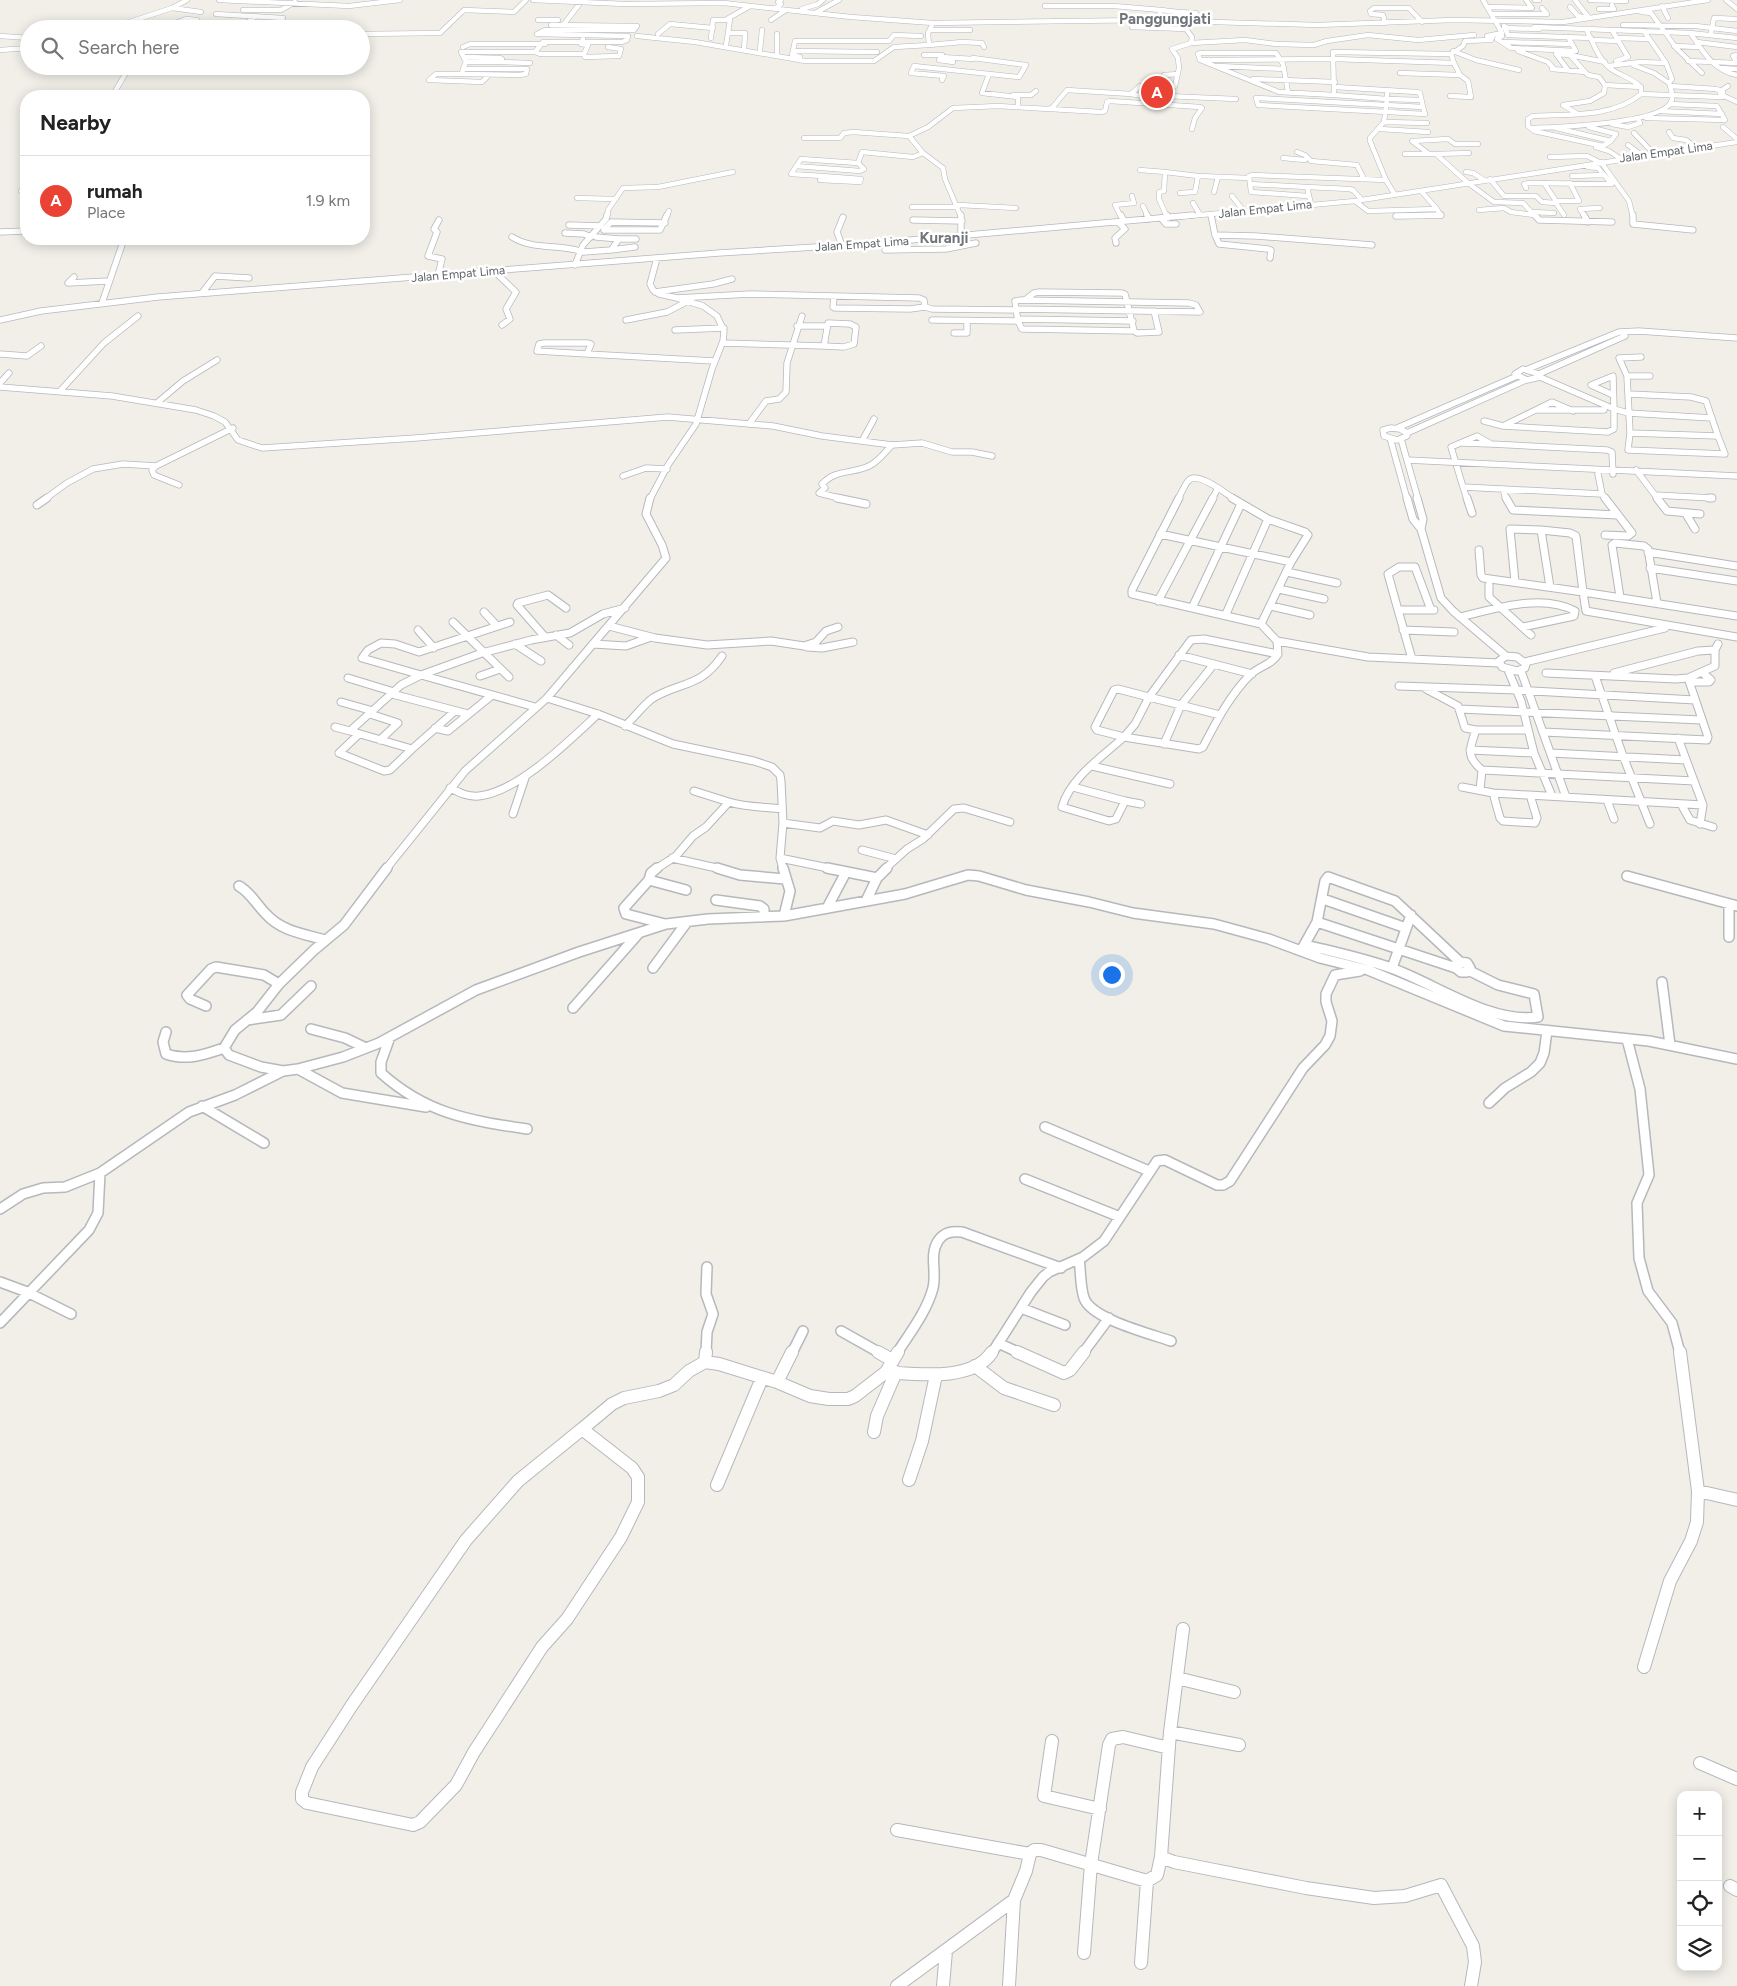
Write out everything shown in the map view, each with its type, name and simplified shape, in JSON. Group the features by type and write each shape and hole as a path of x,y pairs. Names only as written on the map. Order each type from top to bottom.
{"street":[{"path":"134,20 172,8 187,0"},
{"path":"219,0 256,2 296,1 362,6 400,0"},
{"path":"370,34 440,33 453,22 457,14 464,10 514,12 526,0"},
{"path":"533,0 643,4 726,1 786,10 812,7 823,0"},
{"path":"690,0 698,2"},
{"path":"775,9 781,4 778,2 781,0"},
{"path":"815,13 822,8 834,5 839,0"},
{"path":"1132,94 1140,86 1175,86 1178,74 1178,60 1172,49 1176,46 1191,43 1216,40 1245,40 1276,44 1314,45 1327,41 1372,35 1418,40 1461,35 1493,36 1502,33 1493,14 1483,0"},
{"path":"1526,0 1532,8"},
{"path":"1493,14 1547,14 1535,0"},
{"path":"1575,0 1598,30"},
{"path":"1591,0 1600,11 1614,8 1608,0"},
{"path":"1591,0 1626,2"},
{"path":"799,8 815,13 932,27 1116,20 1198,20 1253,24 1364,24 1496,20 1559,22 1590,19 1708,0"},
{"path":"1726,0 1737,9"},
{"path":"242,10 280,10 296,1"},
{"path":"551,25 569,22 591,1"},
{"path":"249,6 256,2"},
{"path":"569,22 582,2"},
{"path":"180,4 201,6"},
{"path":"1488,7 1532,8 1540,4"},
{"path":"330,5 323,9 331,11"},
{"path":"711,45 713,20 727,19 750,6"},
{"path":"1045,6 1129,7 1196,13 1198,20"},
{"path":"1662,6 1668,18"},
{"path":"1570,7 1578,16 1590,19"},
{"path":"172,8 199,12 186,19"},
{"path":"1385,23 1383,14 1371,14 1370,11 1374,8 1409,8 1422,22"},
{"path":"250,20 264,10"},
{"path":"771,20 786,10"},
{"path":"1157,20 1161,10"},
{"path":"1177,20 1178,12"},
{"path":"1616,21 1613,17 1649,12 1674,48 1702,73"},
{"path":"216,14 283,18"},
{"path":"1630,14 1638,25"},
{"path":"829,19 833,15"},
{"path":"1112,16 1116,20"},
{"path":"1215,21 1217,16"},
{"path":"1251,18 1253,24"},
{"path":"1711,35 1714,18 1737,19"},
{"path":"186,19 197,20"},
{"path":"726,45 730,20 727,19"},
{"path":"462,72 466,62 462,50 539,47 582,42 622,42 627,40 628,36 536,34 544,30 634,30 638,27 635,25 588,25 538,20"},
{"path":"681,26 682,20"},
{"path":"1187,31 1189,20"},
{"path":"698,22 698,27"},
{"path":"1728,22 1737,24"},
{"path":"1570,23 1574,29"},
{"path":"658,34 668,24 698,27 712,31"},
{"path":"744,50 746,24"},
{"path":"1364,24 1372,35"},
{"path":"1619,31 1617,24 1712,28 1737,31"},
{"path":"582,42 588,25"},
{"path":"916,26 970,30"},
{"path":"929,45 928,33 932,27"},
{"path":"1132,27 1187,31 1192,37 1191,43"},
{"path":"1504,27 1619,31"},
{"path":"1504,27 1711,35"},
{"path":"1504,27 1508,35"},
{"path":"664,28 745,33"},
{"path":"760,50 762,30"},
{"path":"1587,30 1604,61"},
{"path":"1174,33 1187,31"},
{"path":"1604,61 1618,61 1628,57 1613,32"},
{"path":"1644,32 1666,63 1672,79 1669,85"},
{"path":"1664,33 1711,35 1737,39"},
{"path":"711,38 638,34 801,60 872,57"},
{"path":"777,34 777,54"},
{"path":"1691,34 1711,61 1729,74 1737,75"},
{"path":"1499,41 1497,38 1508,35 1592,39 1649,39"},
{"path":"0,36 20,37"},
{"path":"1452,53 1464,46 1465,41 1490,40 1493,36"},
{"path":"1568,37 1576,51"},
{"path":"761,44 794,48 826,46 886,47 889,41 921,38"},
{"path":"878,52 795,41 794,57 876,61 892,47 949,42 975,42 982,43 982,48"},
{"path":"1499,41 1572,44"},
{"path":"1499,41 1511,48 1548,62 1553,69 1585,72"},
{"path":"525,42 539,47 620,52"},
{"path":"1696,42 1737,47"},
{"path":"956,45 953,52 974,54 971,64 1024,69"},
{"path":"826,46 827,59"},
{"path":"1674,48 1699,47"},
{"path":"1511,48 1576,51 1604,61 1631,77 1641,87 1641,94"},
{"path":"1656,48 1664,48"},
{"path":"0,50 20,49"},
{"path":"1527,53 1534,49"},
{"path":"1334,96 1333,52 1336,51 1452,53 1519,70"},
{"path":"1383,52 1387,60"},
{"path":"1450,96 1471,97 1468,81 1460,75 1452,53"},
{"path":"924,55 942,55 940,57 954,60 973,59 1026,65 1021,76 1004,76 969,70 951,71 914,66 910,73 944,76 942,80"},
{"path":"1530,128 1640,118 1660,111 1670,104 1673,96 1669,85 1663,79 1643,67 1631,64 1570,55 1556,55 1568,70"},
{"path":"1570,55 1585,72 1590,76 1599,77 1605,85 1604,93 1594,100 1563,105 1576,113"},
{"path":"1737,55 1733,56 1737,63"},
{"path":"464,57 500,58 502,59 501,62"},
{"path":"1281,59 1288,92"},
{"path":"1322,110 1200,60 1334,59 1454,62"},
{"path":"951,71 954,60"},
{"path":"1688,61 1737,63"},
{"path":"466,62 530,63"},
{"path":"1631,64 1640,62 1666,63"},
{"path":"1640,62 1643,67"},
{"path":"1211,66 1284,69"},
{"path":"1004,76 1008,67"},
{"path":"923,80 931,68"},
{"path":"1721,68 1737,69"},
{"path":"462,72 489,75 521,75 526,74 527,69"},
{"path":"489,75 482,82 429,80 436,74 535,70"},
{"path":"1400,72 1460,75"},
{"path":"987,73 982,93 1031,96 1036,91"},
{"path":"1170,108 1167,87 1163,81 1164,75 1178,74"},
{"path":"117,90 125,75"},
{"path":"504,75 504,78 522,82"},
{"path":"1244,79 1285,80 1418,92 1420,93 1423,107 1424,115 1258,106 1256,98 1423,107"},
{"path":"1663,79 1672,79"},
{"path":"1605,85 1641,87"},
{"path":"1580,124 1616,134 1611,141 1600,146 1542,134 1530,128 1527,121 1531,116 1602,111 1630,104 1641,94 1722,97 1719,90 1716,89 1669,85"},
{"path":"1728,86 1722,90 1724,96 1737,102"},
{"path":"1050,109 1067,90 1132,94 1147,97 1236,99"},
{"path":"1383,180 1370,138 1380,129 1384,122 1387,90"},
{"path":"1257,91 1421,100"},
{"path":"1014,94 1019,98 1018,107"},
{"path":"997,103 999,95"},
{"path":"804,138 840,138 844,133 853,132 909,136 928,127 953,108 1018,107 1104,111 1107,102 1110,101 1170,108 1202,108 1195,118 1192,130"},
{"path":"1640,118 1720,122 1725,120 1717,106 1670,104"},
{"path":"1078,118 1080,111"},
{"path":"1602,111 1620,121"},
{"path":"1660,111 1722,114"},
{"path":"1529,113 1523,121 1527,129 1532,132 1596,147 1609,151 1621,159"},
{"path":"1604,122 1628,127 1640,124 1640,118"},
{"path":"1384,122 1427,123"},
{"path":"1552,127 1611,141"},
{"path":"1723,127 1737,142"},
{"path":"1380,129 1428,132"},
{"path":"1669,132 1673,138 1686,140 1696,148"},
{"path":"1634,133 1654,154"},
{"path":"1729,134 1737,133"},
{"path":"909,136 923,154 943,168 944,179 958,207 962,221 961,236"},
{"path":"1430,154 1412,141 1448,139 1455,144 1478,144"},
{"name":"Jalan Empat Lima","path":"0,318 102,303 202,293 657,258 842,246 972,235 1108,220 1168,218 1355,201 1558,167 1567,168 1737,142"},
{"path":"1628,145 1644,156"},
{"path":"858,162 862,152 913,157 923,154"},
{"path":"1296,152 1305,155 1310,160"},
{"path":"1405,154 1469,153"},
{"path":"1436,154 1468,183 1494,202 1521,203 1542,221 1612,222"},
{"path":"1526,188 1525,183 1612,184 1597,167 1577,166 1567,156"},
{"path":"1550,157 1591,157 1600,162 1629,201 1633,211 1634,225 1693,230"},
{"path":"1283,158 1357,165 1364,179"},
{"path":"796,166 860,171 864,169 858,162 801,159 796,166 791,174 822,176 861,179 860,182 820,180 822,176"},
{"path":"1567,168 1580,184"},
{"path":"1140,170 1218,177 1249,178 1253,175 1383,180"},
{"path":"602,228 608,210 623,188 658,187 733,172"},
{"path":"1165,172 1164,191 1159,192 1159,198 1168,218"},
{"path":"1376,172 1395,195"},
{"path":"1466,172 1473,173 1487,180 1504,196 1536,196 1542,202 1556,203 1564,215"},
{"path":"1180,193 1195,192 1198,176"},
{"path":"1572,176 1604,176"},
{"path":"1214,192 1218,177"},
{"path":"1249,178 1251,192 1308,196"},
{"path":"1332,188 1334,182"},
{"path":"1544,183 1556,201 1579,201 1570,184"},
{"path":"1250,184 1353,190 1362,200"},
{"path":"1307,188 1310,204"},
{"path":"1392,216 1442,216 1421,191"},
{"path":"1116,242 1116,238 1125,229 1115,205 1134,203 1132,196"},
{"path":"1232,196 1248,216"},
{"path":"577,198 614,199"},
{"path":"1355,201 1368,211 1437,209"},
{"path":"1193,203 1200,215"},
{"path":"912,207 958,207 959,205 1016,208"},
{"path":"1143,206 1149,219"},
{"path":"1276,207 1279,214"},
{"path":"1479,210 1504,208 1511,212 1554,213"},
{"path":"1588,222 1580,209 1600,208"},
{"path":"577,265 582,252 593,237 611,222 665,223 669,211"},
{"path":"1506,216 1511,212"},
{"path":"1211,214 1215,235 1219,244 1268,249 1271,250 1270,258"},
{"path":"842,246 837,232 843,217"},
{"path":"1161,218 1166,224 1176,224"},
{"path":"438,276 442,258 428,256 437,232 434,228 439,220"},
{"path":"913,220 962,221"},
{"path":"569,225 602,228"},
{"path":"0,232 20,231"},
{"path":"565,234 636,239"},
{"path":"972,235 976,242"},
{"path":"1215,235 1256,236 1372,245"},
{"path":"512,237 520,242 564,246 582,252 635,246"},
{"path":"611,250 619,239"},
{"path":"884,250 972,246 976,242 982,242"},
{"path":"102,303 108,281 119,259 122,245"},
{"path":"166,1032 163,1042 166,1054 175,1058 200,1056 224,1048 235,1030 257,1012 279,984 325,940 344,925 379,877 450,788 484,752 546,698 625,608 666,554 646,516 646,511 667,469 683,443 692,434 700,419 714,361 723,343 724,328 723,322 713,311 701,304 690,300 662,296 655,292 651,287 650,281 657,258"},
{"path":"494,271 516,292 506,309 510,319 502,326"},
{"path":"202,293 215,276 249,278"},
{"path":"74,277 68,283 108,281"},
{"path":"655,292 732,280"},
{"path":"1025,300 1034,293 1039,292 1118,292 1125,294 1134,331"},
{"path":"677,298 738,294 919,298 924,300 925,307"},
{"path":"834,297 834,308 910,310 925,307 935,310 1016,310 1130,310 1200,312 1198,307 1193,304 1127,301 1016,300 1016,310 1018,320 1020,328 1023,329 1159,332 1154,311"},
{"path":"626,320 664,314 681,307 690,300"},
{"path":"60,391 104,343 138,316"},
{"path":"749,424 766,401 779,399 784,395 787,384 787,364 797,326 802,316"},
{"path":"932,320 1133,321"},
{"path":"954,333 966,332 967,321"},
{"path":"723,343 824,347 852,346 855,337 854,325 832,322 826,326 797,326"},
{"path":"824,347 826,326"},
{"path":"675,330 724,328"},
{"path":"1517,376 1516,372 1528,370 1619,332 1639,331 1737,338"},
{"path":"1526,380 1517,376 1397,428 1388,428 1382,431 1384,436 1390,438 1406,438 1407,433 1526,380 1538,377 1625,336 1737,343"},
{"path":"587,354 591,344 588,342 544,342 539,344 536,351 587,354 714,361"},
{"path":"0,354 27,356 41,346"},
{"path":"1629,394 1702,399 1708,403 1725,454 1628,450 1630,432 1629,394 1627,376 1619,358 1641,357"},
{"path":"158,402 183,381 217,360"},
{"path":"1528,370 1553,385 1614,412"},
{"path":"0,383 9,374"},
{"path":"1627,376 1650,376"},
{"path":"0,387 60,391 158,402 207,413 224,421 233,428 238,440 266,449 590,425 654,418 700,419 773,426 822,436 892,445 922,443 952,452 972,452 992,456"},
{"path":"1484,421 1503,426 1608,432 1614,429 1613,395"},
{"path":"1596,404 1604,410"},
{"path":"1503,426 1537,410 1604,410 1712,418"},
{"path":"862,441 874,419"},
{"path":"179,485 154,475 152,470 156,466 233,428"},
{"path":"1397,428 1407,433"},
{"path":"1630,432 1718,436"},
{"path":"1472,513 1451,447 1477,436 1491,444 1607,450 1612,452 1613,472"},
{"path":"1390,438 1413,519 1421,529 1437,592 1446,604 1460,617 1506,656"},
{"path":"1400,439 1423,519 1421,529"},
{"path":"866,504 823,495 819,493 825,488 822,484 830,477 845,470 860,470 872,464 892,445"},
{"path":"1408,462 1737,477"},
{"path":"37,504 67,483 93,469 123,464 156,466"},
{"path":"1455,464 1598,474 1613,472"},
{"path":"622,476 646,468 667,469"},
{"path":"1637,473 1669,512 1700,514"},
{"path":"1598,474 1602,494 1632,535 1605,535"},
{"path":"1261,624 1287,572 1290,562 1308,535 1305,532 1268,519 1198,478 1188,480 1132,590 1134,596 1226,614 1261,624 1280,641 1360,655 1499,663 1508,670 1516,690 1524,711 1534,753 1552,796"},
{"path":"1463,487 1602,494"},
{"path":"1158,601 1218,488"},
{"path":"1503,489 1508,504 1513,510 1618,515"},
{"path":"1655,495 1712,498"},
{"path":"1192,608 1241,504"},
{"path":"1686,514 1695,529"},
{"path":"1226,614 1268,519"},
{"path":"1515,582 1510,529 1570,533 1576,536 1586,611 1737,637"},
{"path":"1542,530 1550,586"},
{"path":"1160,534 1290,562"},
{"path":"1620,597 1613,544 1644,546 1648,549 1656,603"},
{"path":"1479,550 1481,575 1483,578 1550,586 1737,616"},
{"path":"1648,552 1737,566"},
{"path":"1398,610 1432,610 1414,567 1399,567 1388,574 1403,630 1412,659"},
{"path":"1650,568 1737,581"},
{"path":"1287,572 1337,583"},
{"path":"1489,585 1489,597 1531,635"},
{"path":"1279,589 1324,599"},
{"path":"546,637 517,605 518,603 548,595 566,608"},
{"path":"1460,617 1534,602 1568,606 1575,610 1574,616 1523,628"},
{"path":"1271,606 1310,615"},
{"path":"350,731 393,693 421,675 482,653 570,633 603,614 625,608"},
{"path":"484,612 497,626"},
{"path":"453,622 509,678"},
{"path":"510,622 419,652 385,641 378,642 362,657 491,696 535,707"},
{"path":"609,626 651,637 707,645 771,640 822,648 853,642"},
{"path":"1499,663 1499,660 1506,656 1517,657 1525,662 1671,626"},
{"path":"804,646 816,642 826,631 838,627"},
{"path":"418,630 434,648"},
{"path":"1403,630 1454,632"},
{"path":"556,635 569,645"},
{"path":"593,644 626,646 651,637"},
{"path":"1125,801 1114,821 1062,807 1062,803 1073,787 1135,725 1149,697 1191,640 1198,639 1278,654"},
{"path":"1220,715 1118,689 1112,692 1095,727 1100,732 1124,737 1191,749 1203,747 1220,715 1252,674 1271,662 1278,654 1280,641"},
{"path":"516,644 541,661"},
{"path":"1546,673 1604,675 1716,647 1715,666 1703,673 1711,680 1709,682 1604,675"},
{"path":"1179,655 1252,674"},
{"path":"625,726 642,711 649,700 664,692 688,686 712,672 722,656"},
{"path":"1508,670 1521,671 1525,668 1525,662"},
{"path":"1164,744 1180,705 1214,664"},
{"path":"480,676 500,669"},
{"path":"1521,671 1566,797"},
{"path":"1595,676 1615,735 1650,824"},
{"path":"348,678 468,714"},
{"path":"1544,732 1707,740 1708,738 1690,680"},
{"path":"1399,686 1528,690 1695,700"},
{"path":"1423,687 1452,701 1460,709 1463,726 1476,730 1528,730"},
{"path":"435,728 448,730 491,696"},
{"path":"546,698 598,714 673,744 766,764 780,775 783,823 780,858 790,898 784,916"},
{"path":"341,702 398,723 380,740"},
{"path":"1460,709 1701,720"},
{"path":"359,734 339,753 384,771 390,770 455,711"},
{"path":"450,788 464,795 473,796 508,786 526,775 598,714"},
{"path":"335,727 412,749"},
{"path":"1476,730 1470,750 1471,761 1482,770 1694,781"},
{"path":"1678,738 1703,805 1700,824"},
{"path":"1470,750 1534,753"},
{"path":"1551,753 1686,760"},
{"path":"1092,766 1170,784"},
{"path":"1480,790 1482,770"},
{"path":"513,814 526,775"},
{"path":"1073,787 1141,804"},
{"path":"1462,787 1493,793 1703,805"},
{"path":"694,792 739,805 747,804 782,809"},
{"path":"1493,793 1500,818 1508,822 1537,821 1530,795"},
{"path":"1607,800 1614,819"},
{"path":"666,924 626,914 624,911 649,880 651,873 672,858 693,836 706,827 729,802"},
{"path":"1681,804 1690,820 1712,827"},
{"path":"866,901 877,878 896,859 928,835 954,809 964,808 1010,822"},
{"path":"783,823 820,828 834,821 859,825 886,820 928,835"},
{"path":"862,850 896,859"},
{"path":"672,858 711,866 740,875 785,879"},
{"path":"780,858 877,878"},
{"path":"827,908 846,872"},
{"path":"0,1209 23,1194 43,1188 65,1187 100,1173 174,1121 202,1106 235,1095 284,1071 322,1063 366,1048 476,990 579,952 666,924 708,919 784,916 905,894 968,875 980,876 1026,890 1133,913 1214,924 1303,948 1392,968 1495,1012 1520,1018 1538,1017 1534,994 1498,985 1470,970 1461,972 1458,965 1411,915 1392,899 1328,877 1325,880 1323,899 1317,922 1303,948"},
{"path":"1626,876 1733,905 1729,938"},
{"path":"649,880 686,890"},
{"path":"239,886 253,895 265,914 277,924 287,929 325,940"},
{"path":"1323,899 1406,928"},
{"path":"716,900 760,906 764,909 764,917"},
{"path":"1392,968 1411,915"},
{"path":"653,968 687,922"},
{"path":"1317,922 1399,949 1458,965"},
{"path":"573,1008 639,933"},
{"path":"1303,948 1412,987 1496,1024 1670,1045 1737,1059"},
{"path":"206,1006 190,999 187,995 210,969 222,968 264,975 279,984"},
{"path":"581,1428 632,1468 638,1477 638,1502 621,1537 567,1619 537,1654 474,1752 456,1784 430,1812 413,1825 307,1803 302,1799 302,1792 312,1766 466,1540 518,1480 581,1428 618,1401 659,1391 674,1385 689,1372 705,1362 719,1364 777,1382 810,1396 829,1399 848,1399 891,1372 936,1375 957,1372 975,1366 989,1357 1031,1292 1043,1277 1049,1272 1079,1259 1104,1241 1157,1161 1165,1160 1217,1185 1223,1185 1230,1181 1304,1066 1324,1048 1331,1034 1332,1022 1325,1002 1327,986 1335,975 1368,970"},
{"path":"1662,982 1670,1045"},
{"path":"247,1020 281,1015 311,986"},
{"path":"311,1029 345,1038 366,1048"},
{"path":"1489,1104 1505,1088 1531,1072 1540,1063 1544,1053 1547,1030"},
{"path":"390,1037 381,1062 380,1073 392,1084 430,1108"},
{"path":"1627,1039 1640,1089 1649,1175 1637,1203 1639,1258 1648,1291 1672,1323 1680,1350 1698,1491 1697,1522 1691,1541 1670,1581 1644,1667"},
{"path":"224,1048 229,1055 242,1061 284,1071"},
{"path":"298,1069 342,1093 430,1108 457,1118 527,1128"},
{"path":"202,1106 264,1143"},
{"path":"1045,1127 1149,1171"},
{"path":"0,1323 27,1292 88,1230 98,1213 100,1173"},
{"path":"1025,1179 1120,1217"},
{"path":"874,1432 891,1372 892,1360 927,1304 934,1286 935,1250 937,1243 946,1232 950,1230 962,1232 1061,1268"},
{"path":"1079,1259 1085,1301 1096,1312 1171,1341"},
{"path":"705,1362 707,1332 712,1314 706,1294 707,1267"},
{"path":"0,1282 27,1292 71,1314"},
{"path":"1021,1308 1065,1325"},
{"path":"998,1343 1060,1372 1067,1372 1109,1318"},
{"path":"777,1382 803,1331"},
{"path":"840,1331 892,1360"},
{"path":"975,1366 1004,1388 1054,1405"},
{"path":"909,1480 919,1460 923,1445 936,1375"},
{"path":"717,1485 762,1378"},
{"path":"1698,1491 1737,1500"},
{"path":"1009,1986 1014,1900 1026,1871 1030,1854 1034,1850 1041,1850 1147,1881 1157,1875 1161,1857 1170,1732 1183,1630"},
{"path":"1177,1678 1234,1692"},
{"path":"1170,1732 1239,1745"},
{"path":"1084,1953 1091,1864 1109,1744 1112,1739 1123,1737 1169,1748"},
{"path":"1052,1741 1044,1796 1100,1809"},
{"path":"1700,1763 1737,1779"},
{"path":"897,1830 1030,1854"},
{"path":"1161,1857 1174,1862 1306,1888 1374,1898 1405,1896 1441,1885 1474,1946 1475,1962 1470,1986"},
{"path":"1141,1963 1147,1881"},
{"path":"897,1986 1014,1900"},
{"path":"943,1986 946,1951"}],"place":[{"name":"rumah","path":"1157,92"}],"district":[{"name":"Panggungjati","path":"1165,19"},
{"name":"Kuranji","path":"944,238"}]}
